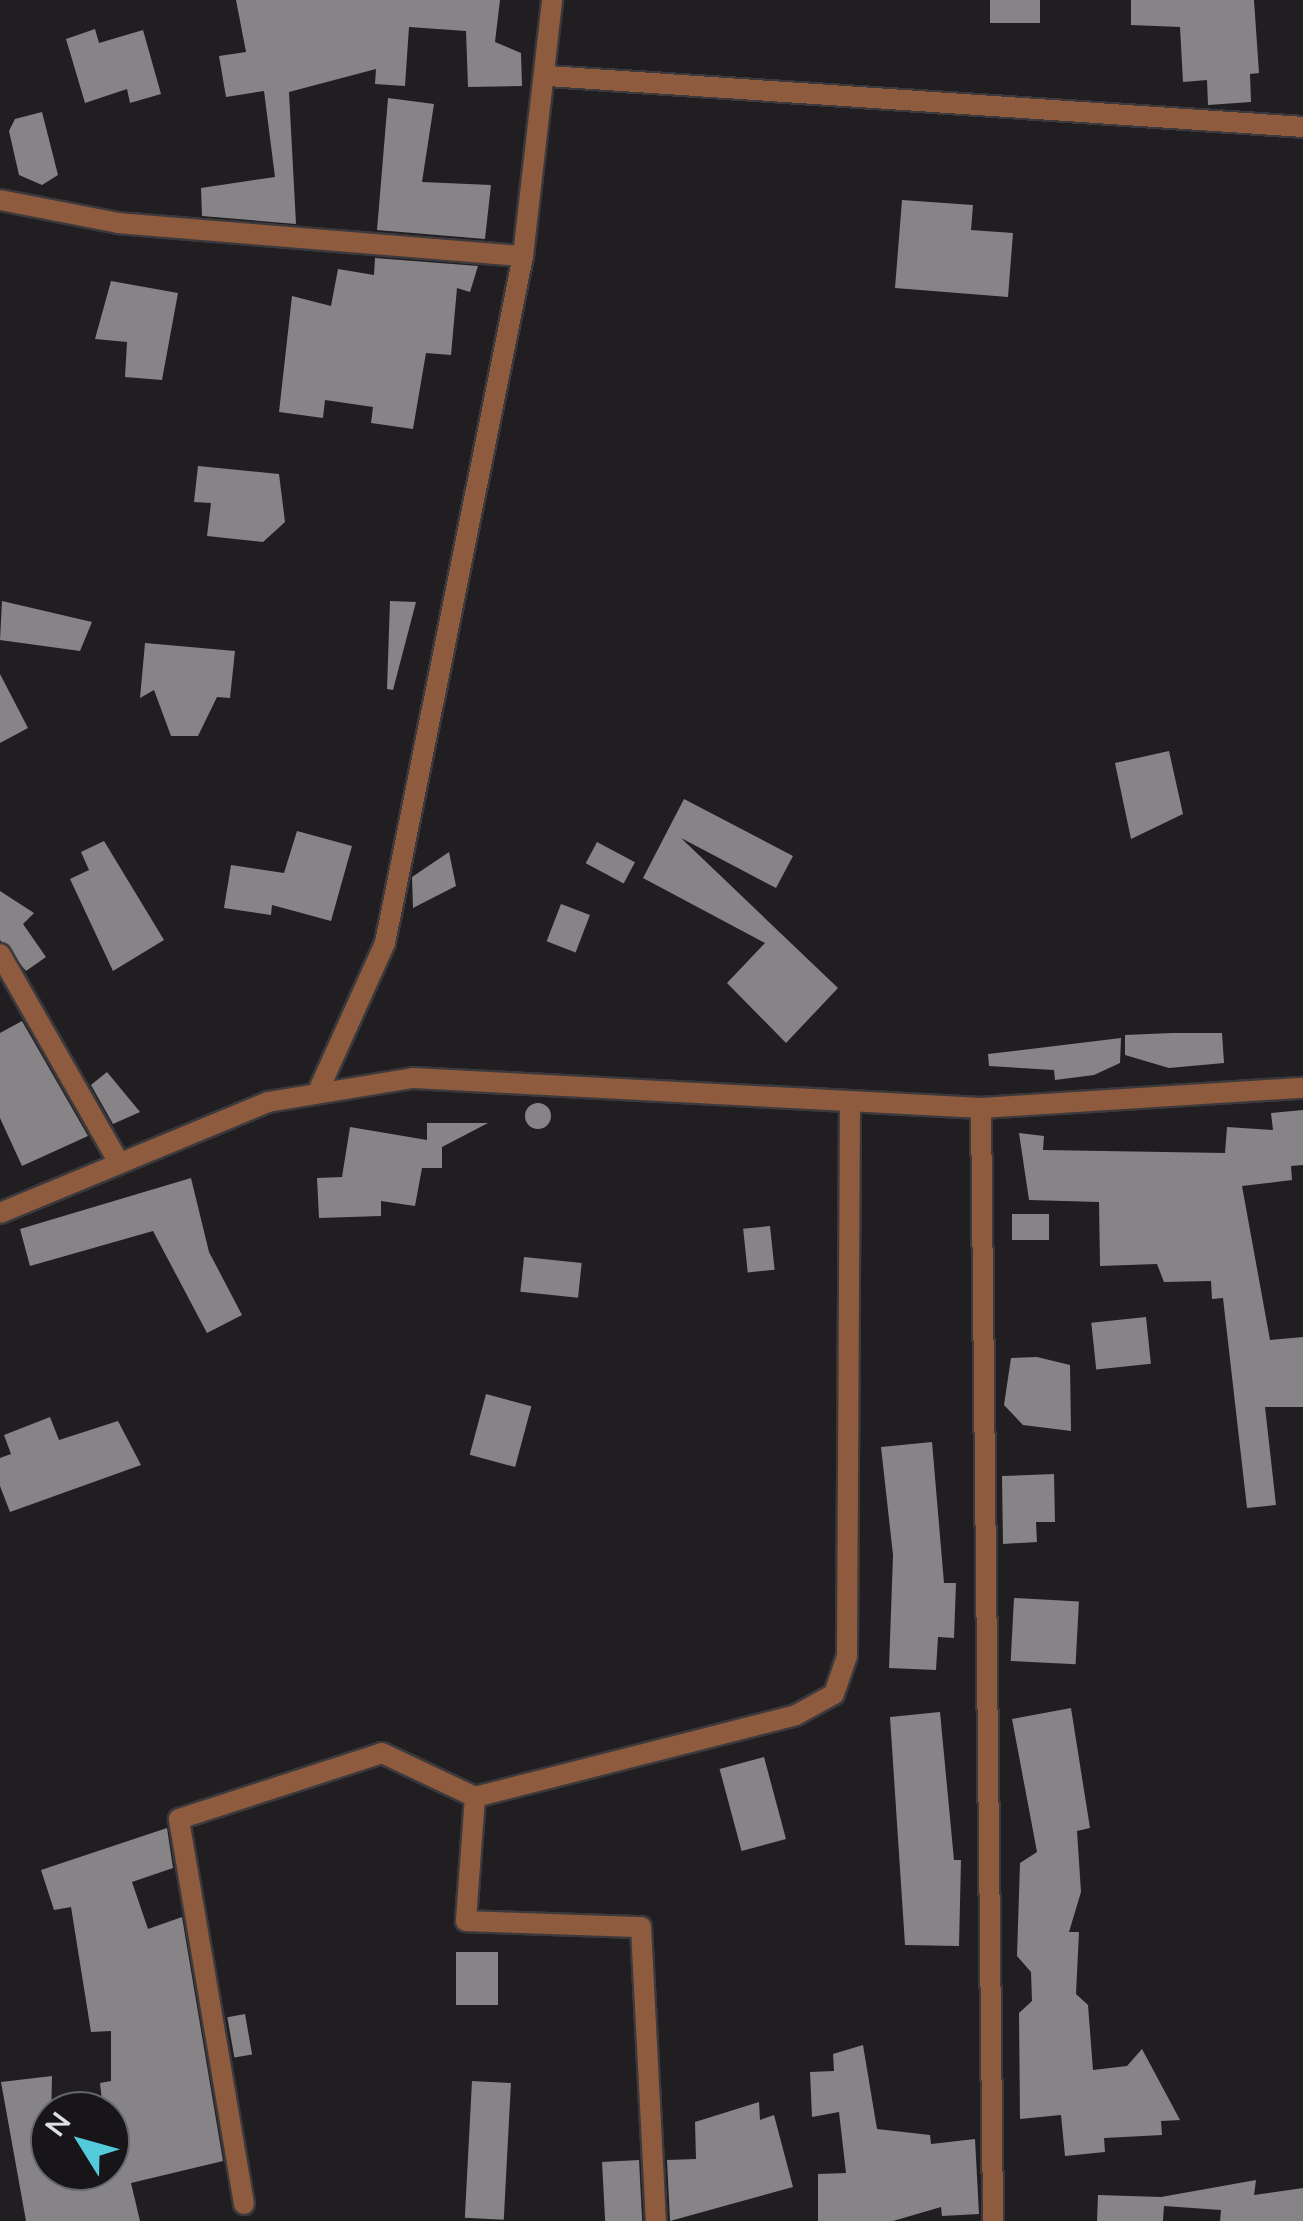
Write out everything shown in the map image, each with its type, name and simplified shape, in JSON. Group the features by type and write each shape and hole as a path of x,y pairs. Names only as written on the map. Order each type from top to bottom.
{"street":[{"path":"320,1087 385,944 524,256 548,76 552,0"},
{"path":"548,76 1303,127"},
{"path":"0,200 118,224 524,256"},
{"path":"0,954 117,1160"},
{"path":"0,1213 117,1160 320,1087 522,1079 850,1105 982,1108 1303,1088"},
{"path":"244,2204 179,1819 382,1752 475,1797 796,1715 834,1694 846,1656 850,1105"},
{"path":"982,1108 993,2221"},
{"path":"475,1797 466,1921 641,1927 656,2221"}],"building":[{"path":"236,0 500,0 495,42 521,53 522,86 468,87 466,31 409,27 405,86 375,84 376,69 289,92 296,224 202,216 201,188 275,177 264,91 226,97 219,56 246,52"},
{"path":"990,0 1040,0 1040,23 990,23"},
{"path":"1131,0 1254,0 1259,73 1250,74 1251,102 1208,105 1207,80 1183,82 1180,27 1131,25"},
{"path":"95,29 99,43 143,30 161,94 130,103 127,89 85,103 66,39"},
{"path":"388,98 434,104 422,182 491,185 485,239 377,230"},
{"path":"42,112 58,175 42,185 19,175 9,131 15,119"},
{"path":"902,200 973,205 971,230 1013,233 1008,297 895,288"},
{"path":"375,258 478,266 470,292 457,288 451,355 426,353 413,429 371,423 373,407 325,400 323,418 279,412 292,296 331,306 338,269 374,275"},
{"path":"111,281 178,293 162,380 125,377 127,342 95,339"},
{"path":"198,466 279,474 285,522 263,542 207,536 211,503 194,502"},
{"path":"2,601 92,622 80,651 0,640"},
{"path":"390,601 416,602 393,690 387,689"},
{"path":"145,643 235,651 230,698 217,697 198,736 171,736 154,690 140,698"},
{"path":"0,674 28,728 0,743"},
{"path":"1169,751 1183,814 1131,839 1115,763"},
{"path":"684,799 793,856 776,888 681,838 838,988 786,1043 727,983 765,943 643,878"},
{"path":"297,831 352,846 331,921 272,905 271,915 224,908 231,865 284,873"},
{"path":"104,841 164,940 113,971 70,879 89,870 81,852"},
{"path":"597,842 635,862 624,883 586,863"},
{"path":"449,852 456,886 413,908 412,877"},
{"path":"0,891 34,913 23,924 46,957 26,971 0,940"},
{"path":"561,904 590,915 576,952 547,941"},
{"path":"22,1021 88,1136 22,1166 0,1118 0,1033"},
{"path":"1222,1033 1224,1063 1169,1068 1125,1055 1125,1035"},
{"path":"1121,1038 1120,1063 1094,1075 1055,1080 1054,1070 989,1066 988,1054"},
{"path":"107,1072 140,1112 113,1124 91,1085"},
{"path":"538,1103 547,1107 551,1116 547,1125 538,1129 529,1125 525,1116 529,1107"},
{"path":"1303,1110 1303,1165 1291,1166 1292,1180 1242,1186 1270,1340 1303,1337 1303,1407 1265,1407 1276,1505 1247,1508 1223,1298 1212,1299 1211,1281 1164,1282 1157,1264 1100,1266 1099,1202 1029,1200 1019,1133 1044,1136 1043,1150 1225,1153 1227,1127 1273,1130 1271,1113"},
{"path":"427,1123 488,1123 442,1147 442,1168 422,1168 415,1206 381,1201 381,1216 319,1218 317,1178 342,1177 350,1127 427,1140"},
{"path":"191,1178 209,1252 242,1315 207,1333 153,1231 30,1266 20,1229"},
{"path":"1012,1214 1049,1214 1049,1240 1012,1240"},
{"path":"770,1226 775,1270 748,1273 743,1229"},
{"path":"524,1257 582,1263 578,1298 520,1292"},
{"path":"1146,1317 1151,1364 1096,1369 1091,1323"},
{"path":"1037,1357 1070,1365 1071,1431 1023,1425 1004,1405 1011,1358"},
{"path":"486,1394 531,1406 515,1467 470,1455"},
{"path":"50,1417 59,1440 118,1421 141,1465 10,1512 0,1486 0,1458 11,1454 4,1435"},
{"path":"932,1442 944,1583 956,1583 954,1638 938,1637 936,1670 889,1668 893,1555 881,1447"},
{"path":"1054,1474 1055,1522 1036,1522 1037,1542 1003,1544 1002,1476"},
{"path":"1014,1598 1079,1601 1076,1664 1011,1661"},
{"path":"1071,1708 1090,1828 1077,1831 1081,1892 1069,1932 1079,1932 1076,1994 1088,2005 1093,2070 1127,2066 1142,2049 1180,2120 1161,2121 1162,2135 1104,2138 1105,2152 1065,2156 1061,2115 1020,2119 1019,2013 1032,2001 1031,1972 1017,1956 1020,1863 1037,1852 1012,1719"},
{"path":"940,1712 954,1860 961,1860 959,1946 905,1945 890,1717"},
{"path":"764,1757 786,1839 742,1851 720,1769"},
{"path":"167,1828 173,1868 132,1882 148,1929 182,1917 223,2161 131,2183 140,2221 26,2221 1,2082 52,2076 52,2091 30,2091 30,2191 130,2191 130,2091 101,2091 100,2083 111,2081 111,2031 91,2032 71,1907 54,1910 41,1870"},
{"path":"456,1952 498,1952 498,2005 456,2005"},
{"path":"245,2014 252,2054 234,2058 227,2017"},
{"path":"863,2045 877,2129 930,2135 931,2144 975,2139 979,2214 942,2216 941,2207 893,2221 818,2221 818,2174 846,2173 839,2112 812,2117 810,2072 834,2071 833,2054"},
{"path":"472,2081 511,2083 504,2220 465,2218"},
{"path":"759,2102 760,2120 774,2115 793,2187 670,2221 667,2160 696,2159 695,2122"},
{"path":"639,2160 642,2221 605,2221 602,2162"},
{"path":"1256,2180 1254,2195 1303,2188 1303,2221 1220,2221 1221,2210 1164,2206 1163,2221 1097,2221 1098,2195 1161,2197"}]}
